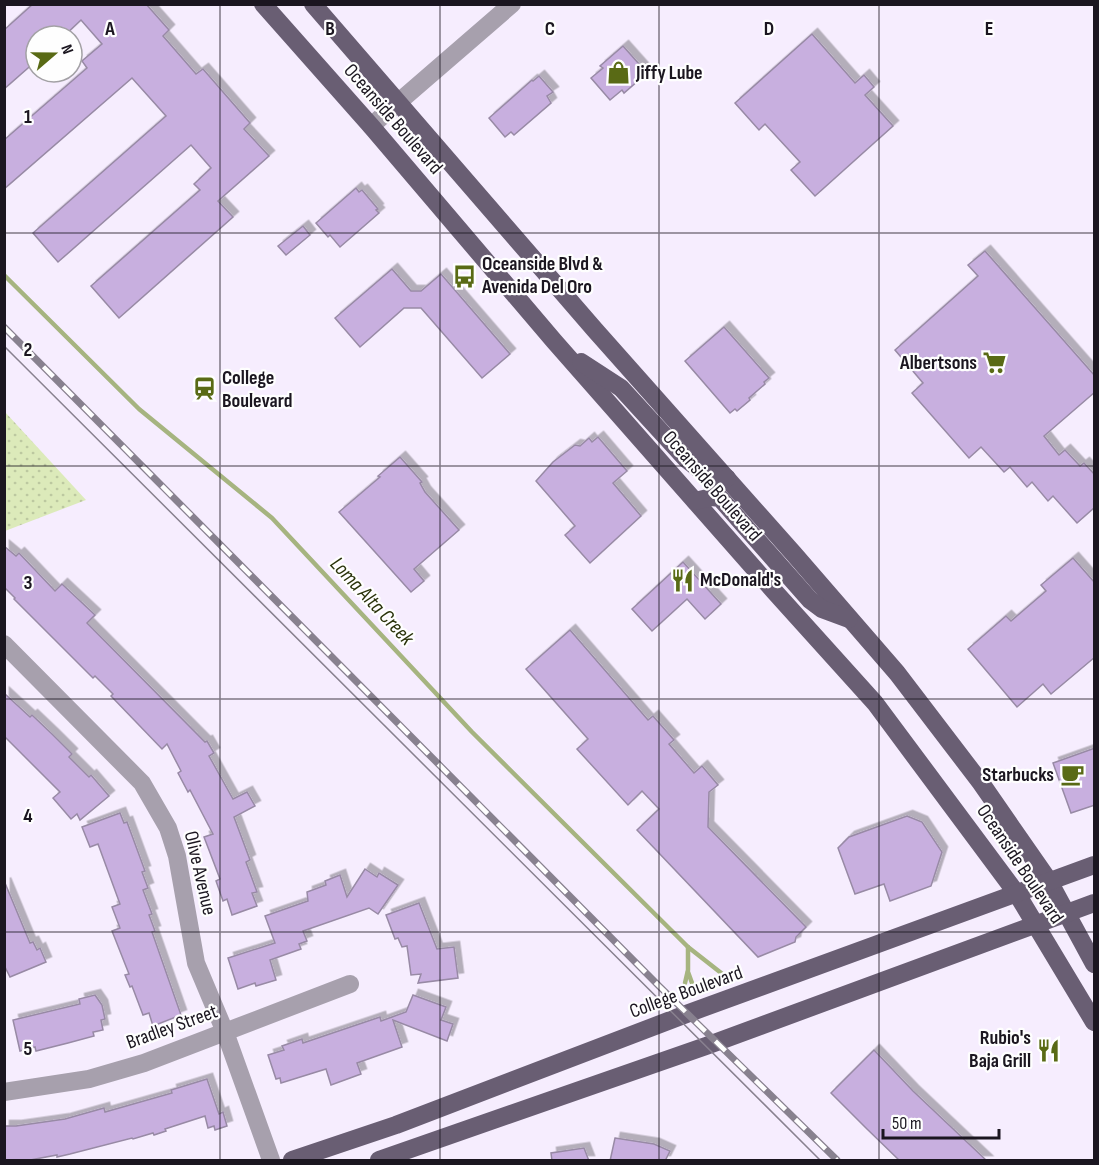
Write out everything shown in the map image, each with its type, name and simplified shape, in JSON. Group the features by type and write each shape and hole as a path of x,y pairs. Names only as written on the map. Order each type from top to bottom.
{"main road":[{"name":"Oceanside Boulevard","path":"263,4 371,126 564,352 875,703 1017,894 1095,1022"},
{"name":"Oceanside Boulevard","path":"313,4 595,330 897,673 974,773 1049,881 1095,964"},
{"path":"564,352 621,388 686,459 702,472 718,481 727,478"},
{"path":"695,501 712,497 720,498 810,600 822,609 851,620"},
{"name":"College Boulevard","path":"292,1161 417,1117 1095,865"},
{"path":"379,1161 706,1046 1095,903"}],"street":[{"path":"371,126 512,4"},
{"name":"Olive Avenue","path":"4,644 142,783 168,828 177,856 196,963 225,1032 271,1161"},
{"name":"Bradley Street","path":"4,1092 89,1079 144,1063 350,984"}],"green space":[{"path":"5,412 86,500 5,531"}],"building":[{"path":"33,4 146,4 169,30 163,36 196,74 203,69 250,123 244,129 269,156 218,201 233,217 119,318 91,286 200,190 194,184 211,168 191,145 58,262 33,233 166,116 132,78 4,189 4,140 69,84 84,84 84,71 87,68 84,59 102,44 81,20 77,24 24,24 24,72 4,89 4,30"},
{"path":"812,34 855,83 864,75 874,87 865,95 893,126 815,196 791,170 800,162 765,124 759,130 735,103"},
{"path":"623,46 647,73 624,93 622,90 610,100 591,78 603,68 600,66"},
{"path":"539,76 553,92 547,96 551,103 514,135 511,132 505,137 489,118"},
{"path":"356,188 359,192 362,190 379,213 340,247 316,223"},
{"path":"303,226 310,235 286,255 278,246"},
{"name":"Albertsons","path":"985,251 1095,376 1095,392 1044,436 1059,455 1065,450 1080,466 1084,463 1095,475 1095,507 1077,523 1053,496 1048,501 1032,482 1027,487 1010,467 1004,472 981,447 969,458 912,393 923,383 895,350 978,276 968,265"},
{"path":"392,269 411,291 421,291 441,274 510,354 482,378 421,308 404,308 360,347 335,318"},
{"path":"724,327 769,378 749,398 750,400 737,411 735,409 730,413 685,361"},
{"path":"598,437 627,471 613,483 641,516 590,563 565,535 575,526 536,481 553,462 575,445 580,446 589,438 592,442"},
{"path":"400,457 422,482 420,483 425,492 459,530 414,569 424,581 411,592 339,512"},
{"path":"4,546 16,556 19,553 55,591 62,584 95,615 87,623 205,742 207,741 214,753 209,756 233,799 247,792 255,806 234,817 250,860 246,862 257,892 252,893 257,906 232,915 227,899 223,901 216,881 220,879 204,837 213,834 190,790 188,792 178,773 181,771 167,744 162,749 111,696 113,694 95,676 93,678 4,587"},
{"path":"1073,558 1095,583 1095,657 1051,694 1043,684 1017,707 968,649 1006,616 1011,621 1046,591 1041,585"},
{"name":"McDonald's","path":"683,562 721,604 705,619 687,599 652,631 632,609"},
{"path":"570,630 648,720 653,716 674,740 669,744 694,773 702,766 718,785 709,792 708,827 806,927 796,937 795,942 758,957 637,830 659,809 642,791 628,805 577,749 588,739 526,669"},
{"path":"4,693 52,734 72,754 69,757 89,777 91,775 109,796 80,820 77,814 71,819 53,798 60,792 4,736"},
{"path":"1095,748 1095,805 1071,813 1053,763"},
{"path":"120,813 124,823 127,822 145,871 142,872 148,888 143,890 152,914 149,915 155,931 152,932 181,1015 153,1026 149,1013 143,1015 132,986 130,987 125,975 129,974 112,931 120,928 112,907 120,904 98,844 90,847 82,827"},
{"path":"907,816 922,822 942,852 931,886 890,901 884,884 855,894 838,848 849,837"},
{"path":"365,869 377,877 379,873 398,885 378,914 369,908 303,931 307,941 299,944 301,949 270,960 276,980 256,986 255,983 238,989 228,958 275,943 265,916 308,901 307,892 326,885 325,881 340,875 347,897"},
{"path":"5,883 30,943 33,942 37,950 40,948 46,962 10,977 4,965"},
{"path":"419,903 437,949 454,947 458,978 418,983 421,974 411,975 407,946 402,947 398,938 395,939 386,915"},
{"path":"95,995 102,1005 105,1019 101,1020 103,1030 93,1032 94,1036 68,1043 36,1051 35,1047 20,1051 13,1020 80,1004 79,999"},
{"path":"413,995 446,1007 441,1020 453,1024 447,1041 393,1020 402,1047 357,1063 361,1074 331,1085 326,1069 281,1083 280,1078 276,1079 268,1055 284,1050 282,1046 302,1039 303,1043 380,1017 381,1021 406,1012"},
{"path":"874,1050 913,1091 987,1161 900,1161 867,1129 831,1093"},
{"path":"207,1079 219,1114 223,1112 227,1126 215,1130 214,1126 208,1128 205,1116 154,1135 153,1133 57,1157 57,1155 25,1161 4,1161 4,1126 65,1119 104,1108 105,1112 172,1093 171,1090"},
{"path":"615,1138 654,1144 670,1151 665,1161 610,1161"},
{"path":"584,1148 589,1161 552,1161 551,1153"}],"waterway":[{"name":"Loma Alta Creek","path":"4,275 139,409 272,518 472,732 688,947 725,976"},
{"name":"Loma Alta Creek","path":"685,983 688,970 688,947"},
{"name":"Loma Alta Creek","path":"688,972 692,983"}],"tram line":[{"path":"4,346 820,1160"}],"railway":[{"path":"4,327 659,986 837,1160"}],"place":[{"name":"Jiffy Lube","path":"618,73"},
{"name":"Oceanside Blvd & Avenida Del Oro","path":"464,276"},
{"name":"Albertsons","path":"995,363"},
{"name":"College Boulevard","path":"204,389"},
{"name":"McDonald's","path":"682,580"},
{"name":"Starbucks","path":"1072,775"},
{"name":"Rubio's Baja Grill","path":"1049,1050"}]}
